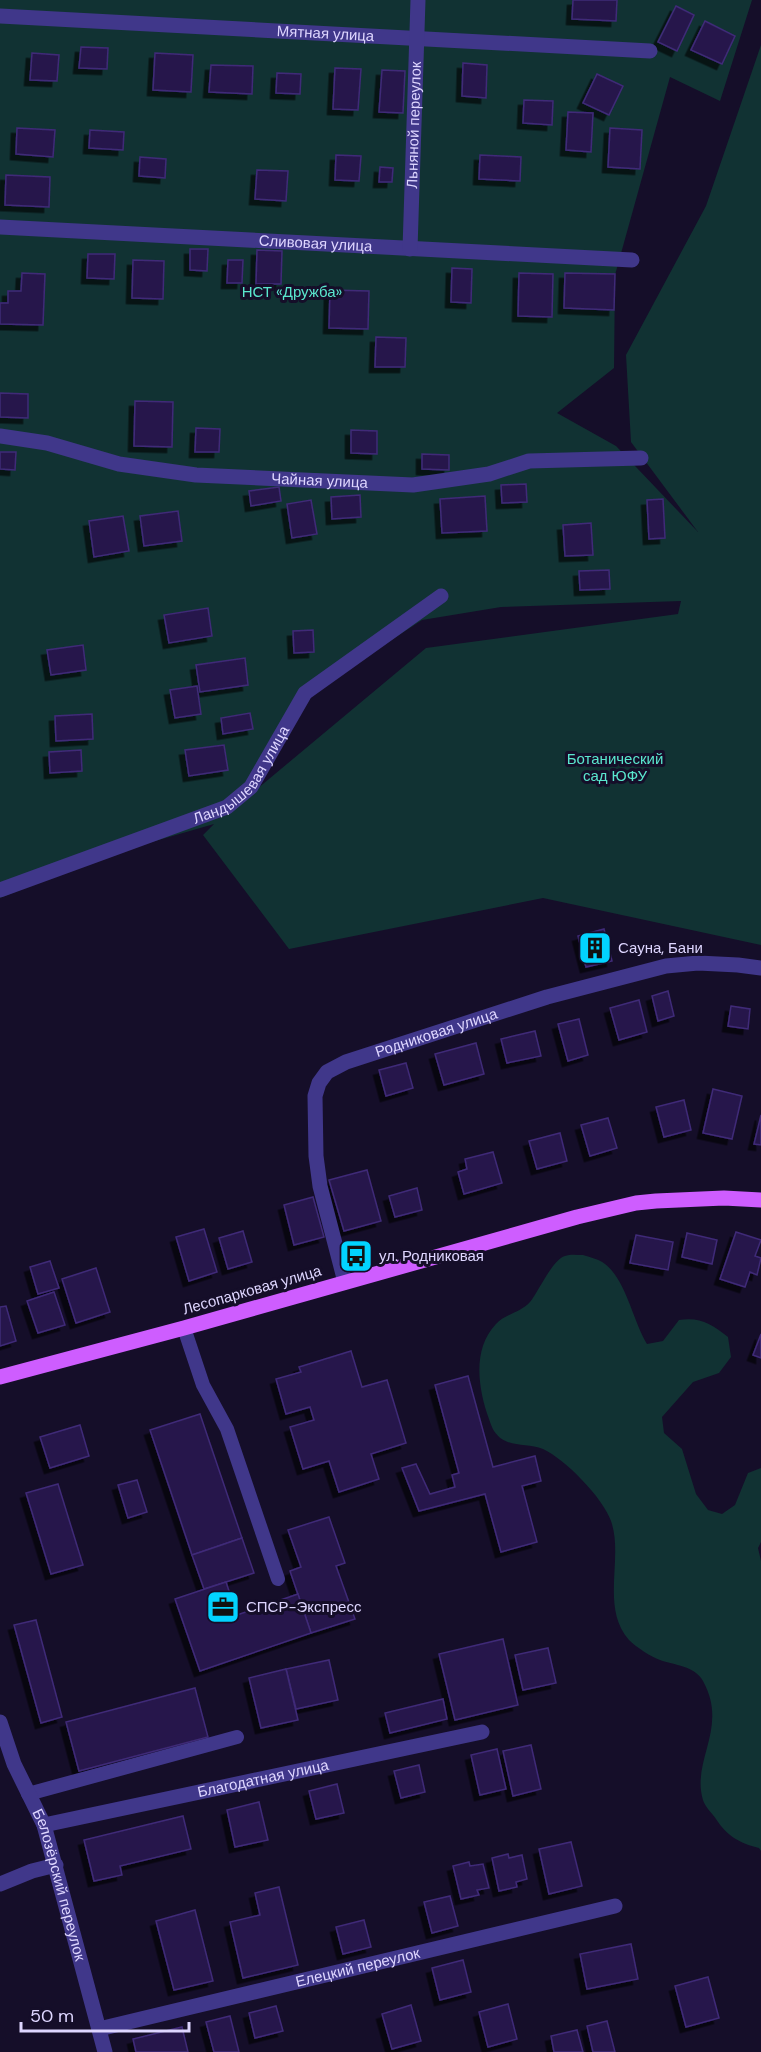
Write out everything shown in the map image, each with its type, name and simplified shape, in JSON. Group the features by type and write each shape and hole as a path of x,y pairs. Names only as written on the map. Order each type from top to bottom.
{"main road":[{"name":"Лесопарковая улица","path":"0,1377 184,1328 566,1220 636,1203 690,1198 761,1200"}],"street":[{"name":"Льняной переулок","path":"410,249 418,0"},
{"name":"Мятная улица","path":"0,16 650,51"},
{"name":"Сливовая улица","path":"0,227 632,260"},
{"name":"Чайная улица","path":"0,436 47,443 119,464 196,474 413,485 489,474 529,461 641,458"},
{"name":"Ландышевая улица","path":"0,890 226,807 251,787 305,693 441,596"},
{"name":"Родниковая улица","path":"345,1282 327,1216 316,1156 315,1096 319,1083 327,1072 346,1062 547,997 666,966 698,963 738,964 761,968"},
{"name":"Белозёрский переулок","path":"0,1722 14,1764 44,1825 105,2052"},
{"name":"Благодатная улица","path":"44,1825 482,1732"},
{"path":"0,1884 32,1871 56,1865"},
{"name":"Елецкий переулок","path":"99,2029 615,1906"}],"lane":[{"path":"184,1328 203,1385 226,1429 278,1579"},
{"path":"28,1794 237,1737"}],"green space":[{"name":"НСТ «Дружба»","path":"0,0 752,0 720,101 670,77 615,275 614,368 557,413 616,446 698,532 631,442 626,355 706,206 761,45 761,945 543,898 289,949 203,835 214,824 110,854 0,898","holes":["681,601 678,614 426,648 227,814 295,703 422,620 501,607"]},
{"path":"583,1255 600,1261 612,1271 624,1290 647,1344 663,1341 679,1320 705,1322 728,1337 731,1357 719,1373 693,1382 662,1417 664,1433 682,1449 696,1494 708,1510 722,1514 735,1505 748,1473 761,1468 761,1542 758,1548 761,1561 761,1851 729,1834 703,1800 702,1771 712,1714 710,1698 703,1681 690,1669 660,1660 644,1652 629,1640 620,1627 614,1598 614,1535 607,1512 582,1480 552,1454 537,1447 510,1443 499,1437 494,1431 485,1407 479,1370 483,1345 488,1334 496,1324 530,1302 555,1263 565,1256"}],"building":[{"path":"573,0 617,0 616,21 572,19"},
{"path":"676,6 694,15 677,51 658,42"},
{"path":"705,21 735,36 722,64 691,50"},
{"path":"81,47 108,48 107,69 79,68"},
{"path":"32,53 59,55 57,81 30,80"},
{"path":"155,53 193,55 191,92 153,90"},
{"path":"463,63 487,65 486,98 462,96"},
{"path":"211,65 253,66 252,94 209,92"},
{"path":"335,68 361,69 358,110 333,109"},
{"path":"382,70 405,71 403,113 379,112"},
{"path":"277,73 301,74 300,94 276,93"},
{"path":"597,74 623,86 609,115 583,103"},
{"path":"524,100 553,101 552,125 523,123"},
{"path":"568,112 593,113 591,152 566,150"},
{"path":"17,128 55,130 53,157 16,154"},
{"path":"610,128 642,130 640,169 608,167"},
{"path":"90,130 124,132 123,150 89,148"},
{"path":"336,155 361,156 359,181 335,180"},
{"path":"480,155 521,157 520,181 479,179"},
{"path":"140,157 166,159 165,178 139,176"},
{"path":"380,167 393,168 392,182 379,182"},
{"path":"257,170 288,171 286,201 255,199"},
{"path":"6,175 50,177 49,207 5,205"},
{"path":"190,249 208,249 207,271 190,270"},
{"path":"257,250 282,251 281,284 256,284"},
{"path":"88,254 115,254 114,279 87,278"},
{"path":"133,260 164,261 163,299 132,298"},
{"path":"228,260 243,260 242,283 227,283"},
{"path":"452,268 472,269 471,303 451,302"},
{"path":"22,273 45,274 43,325 0,324 0,303 8,303 8,291 21,291"},
{"path":"519,273 553,274 552,317 518,316"},
{"path":"565,273 615,274 614,310 564,308"},
{"path":"330,290 369,291 368,329 329,328"},
{"path":"376,337 406,338 405,367 375,367"},
{"path":"0,393 28,394 28,418 0,417"},
{"path":"135,401 173,402 172,447 134,446"},
{"path":"196,428 220,429 219,452 195,452"},
{"path":"351,430 377,431 377,454 351,453"},
{"path":"0,452 16,452 15,470 0,469"},
{"path":"422,454 449,455 449,470 422,469"},
{"path":"526,484 527,502 502,503 501,485"},
{"path":"279,487 281,501 251,506 249,491"},
{"path":"360,495 361,517 332,519 331,497"},
{"path":"485,496 487,531 442,533 440,499"},
{"path":"663,499 665,538 649,539 647,500"},
{"path":"311,500 317,534 292,538 287,504"},
{"path":"178,511 182,541 144,546 140,516"},
{"path":"123,516 129,551 94,557 89,521"},
{"path":"591,523 593,555 565,556 563,525"},
{"path":"609,570 610,589 580,590 579,571"},
{"path":"208,608 212,636 169,643 164,615"},
{"path":"313,630 314,652 294,653 293,631"},
{"path":"83,645 86,670 51,675 47,650"},
{"path":"245,658 248,685 200,692 196,665"},
{"path":"197,686 201,714 175,718 170,690"},
{"path":"250,713 253,729 223,734 221,718"},
{"path":"92,714 93,739 56,741 55,716"},
{"path":"224,745 228,770 189,776 185,750"},
{"path":"81,750 82,771 50,773 49,752"},
{"name":"Сауна, Бани","path":"604,929 612,961 586,967 578,936"},
{"path":"668,991 674,1016 658,1021 652,996"},
{"path":"639,1000 647,1032 619,1040 610,1008"},
{"path":"731,1006 750,1009 748,1029 728,1026"},
{"path":"579,1019 588,1055 568,1061 558,1024"},
{"path":"535,1031 541,1056 507,1063 501,1039"},
{"path":"476,1043 484,1074 444,1085 435,1054"},
{"path":"406,1063 413,1088 386,1096 379,1070"},
{"path":"713,1089 742,1096 732,1139 703,1133"},
{"path":"684,1100 691,1130 664,1137 656,1107"},
{"path":"761,1115 761,1145 754,1144"},
{"path":"608,1118 617,1148 590,1156 581,1125"},
{"path":"560,1133 567,1161 537,1169 529,1141"},
{"path":"493,1152 502,1183 464,1194 458,1172 467,1169 465,1159"},
{"path":"367,1170 381,1221 344,1231 329,1180"},
{"path":"417,1188 422,1210 395,1217 389,1196"},
{"path":"313,1197 324,1237 294,1245 284,1205"},
{"path":"204,1229 217,1272 189,1281 176,1237"},
{"path":"243,1231 252,1262 228,1269 219,1238"},
{"path":"736,1232 761,1240 755,1256 761,1258 757,1275 750,1272 745,1287 720,1279"},
{"path":"687,1233 717,1240 712,1264 682,1257"},
{"path":"636,1235 673,1242 668,1270 630,1263"},
{"path":"50,1261 59,1288 38,1294 30,1267"},
{"path":"96,1268 110,1312 76,1323 62,1279"},
{"path":"54,1292 65,1325 38,1333 27,1301"},
{"path":"6,1306 16,1341 0,1346 0,1307"},
{"path":"761,1334 761,1358 753,1355"},
{"path":"351,1351 362,1387 387,1380 406,1443 371,1454 379,1479 339,1492 329,1461 303,1469 290,1427 314,1420 310,1407 286,1414 276,1379 301,1372 299,1367"},
{"path":"468,1376 493,1467 535,1456 541,1481 522,1486 537,1542 501,1552 485,1494 419,1511 402,1468 416,1464 430,1494 455,1487 452,1475 459,1473 435,1385"},
{"path":"200,1414 242,1538 192,1555 150,1430"},
{"path":"80,1425 89,1456 50,1468 40,1437"},
{"path":"137,1480 147,1512 128,1518 118,1485"},
{"path":"58,1484 83,1565 51,1574 26,1493"},
{"path":"329,1517 345,1563 336,1566 355,1619 311,1633 290,1571 301,1567 288,1530"},
{"path":"242,1538 254,1573 204,1589 192,1555"},
{"path":"226,1582 237,1615 298,1594 311,1633 200,1671 175,1599"},
{"path":"36,1620 62,1717 41,1723 14,1625"},
{"path":"503,1639 518,1705 455,1720 439,1654"},
{"path":"548,1648 556,1683 523,1690 515,1655"},
{"path":"329,1660 338,1700 296,1709 286,1669"},
{"path":"286,1669 298,1720 261,1728 249,1678"},
{"path":"195,1688 208,1737 79,1771 66,1722"},
{"path":"443,1699 447,1719 390,1733 385,1713"},
{"path":"531,1745 541,1789 513,1796 503,1751"},
{"path":"497,1749 506,1789 480,1795 471,1755"},
{"path":"419,1765 425,1792 401,1798 394,1771"},
{"path":"337,1784 344,1813 316,1819 309,1791"},
{"path":"259,1802 268,1840 235,1847 227,1810"},
{"path":"183,1816 191,1849 120,1866 122,1875 94,1881 84,1840"},
{"path":"571,1842 582,1886 549,1894 539,1849"},
{"path":"508,1854 509,1858 522,1855 527,1879 516,1882 517,1887 499,1891 492,1858"},
{"path":"469,1862 470,1866 483,1864 489,1888 477,1890 479,1895 461,1899 453,1866"},
{"path":"279,1887 298,1965 243,1978 230,1922 260,1915 255,1893"},
{"path":"450,1896 458,1926 432,1933 424,1902"},
{"path":"195,1910 213,1981 174,1990 156,1921"},
{"path":"364,1920 371,1947 343,1954 336,1927"},
{"path":"631,1944 638,1979 587,1989 580,1954"},
{"path":"463,1960 471,1992 440,2000 432,1968"},
{"path":"708,1977 719,2018 686,2027 675,1986"},
{"path":"508,2004 517,2039 488,2047 479,2012"},
{"path":"411,2005 421,2041 392,2049 382,2014"},
{"path":"276,2006 283,2031 255,2038 249,2013"},
{"path":"230,2016 239,2052 214,2052 206,2022"},
{"path":"607,2021 615,2052 593,2052 587,2026"},
{"path":"182,2027 188,2052 136,2052 133,2039"},
{"path":"577,2030 583,2052 554,2052 551,2036"}],"place":[{"name":"Сауна, Бани","path":"595,948"},
{"name":"ул. Родниковая","path":"356,1256"},
{"name":"СПСР-Экспресс","path":"223,1607"}],"park label":[{"name":"Ботанический сад ЮФУ","path":"615,768"}]}
